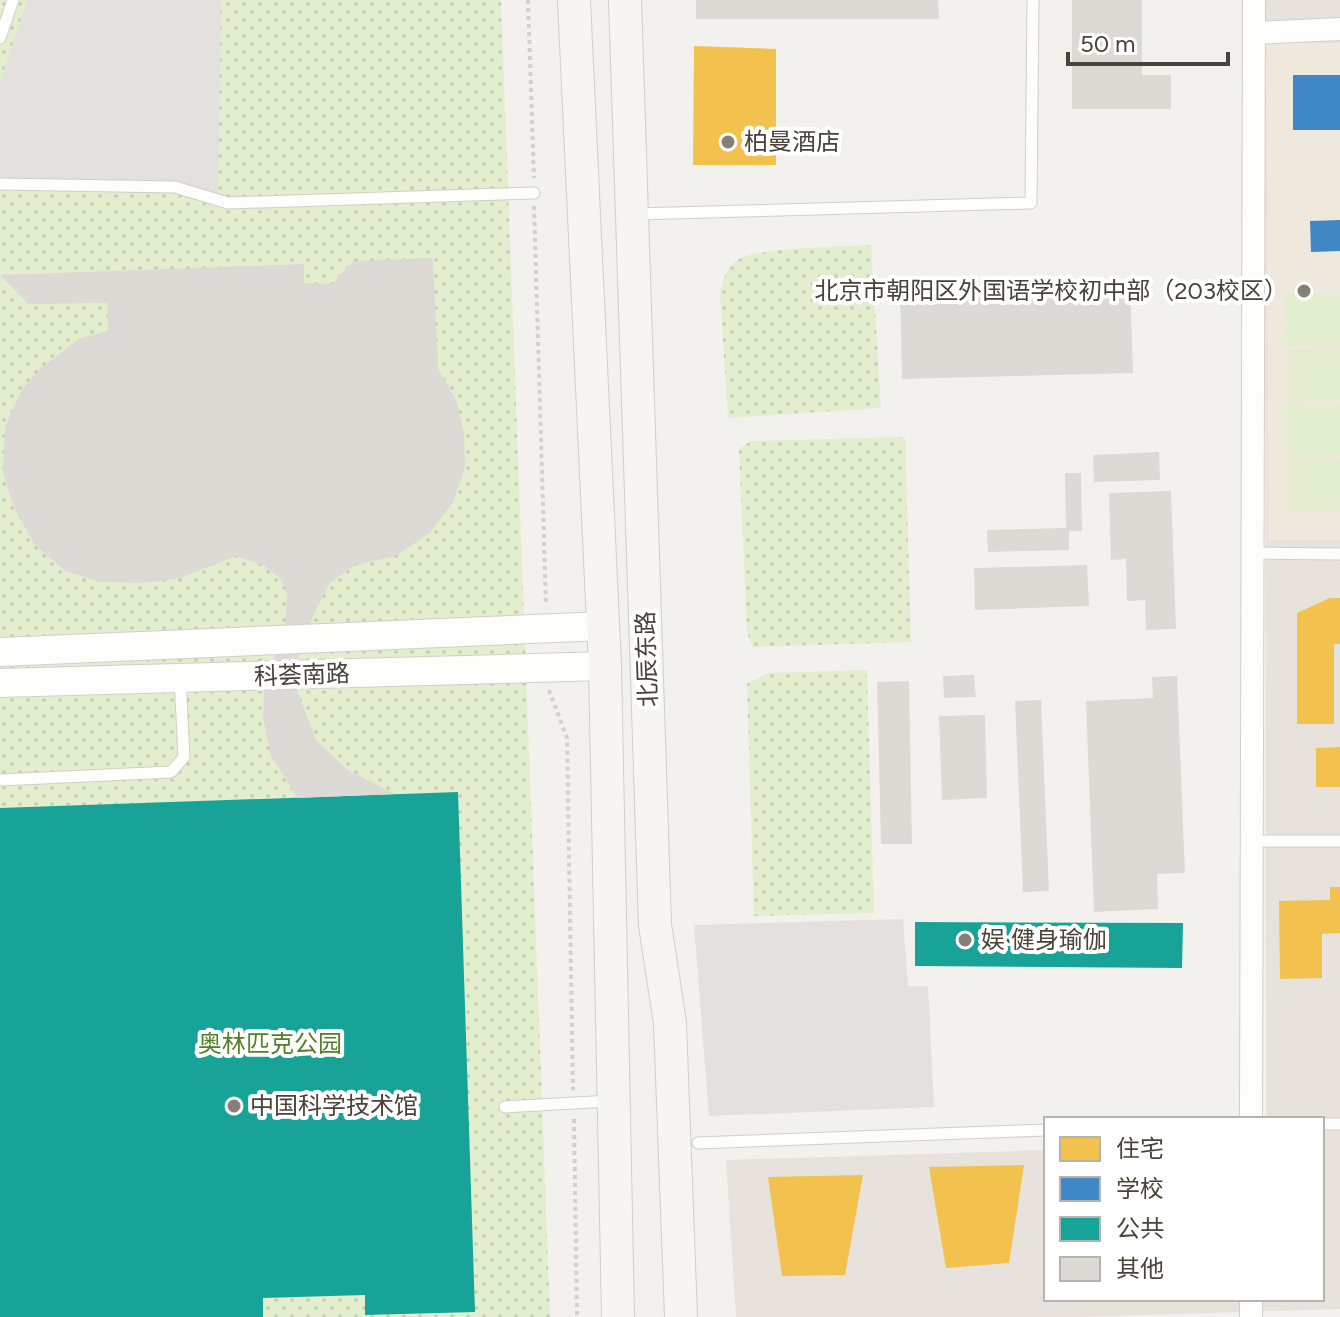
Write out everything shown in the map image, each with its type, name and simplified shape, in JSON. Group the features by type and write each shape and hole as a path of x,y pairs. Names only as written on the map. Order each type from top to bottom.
{"main road":[{"name":"北辰东路","path":"574,0 605,666 618,1317"},
{"name":"北辰东路","path":"625,0 655,925 670,1023 681,1317"}],"street":[{"path":"1251,1117 1254,0"},
{"path":"1254,33 1340,29"},
{"name":"科荟南路","path":"0,652 603,626"},
{"name":"科荟南路","path":"0,683 605,666"}],"lane":[{"path":"0,38 13,0"},
{"path":"632,214 1031,203 1033,0"},
{"path":"0,184 175,187 228,203 534,193"},
{"path":"1252,553 1340,554"},
{"path":"0,780 171,772 184,757 180,678"},
{"path":"1252,841 1340,841"},
{"path":"505,1107 612,1101"},
{"path":"698,1143 1044,1130"}],"shaded area":[{"path":"27,0 221,0 218,195 0,189 0,81"},
{"path":"1265,0 1340,0 1340,1309 1078,1317 736,1317 726,1160 1044,1150 1044,1301 1324,1301 1324,1117 1266,1117"},
{"name":"北京市朝阳区外国语学校初中部（203校区）","path":"1266,43 1340,43 1340,540 1269,540"},
{"path":"903,919 908,986 928,986 934,1107 709,1116 694,925"}],"green space":[{"name":"奥林匹克公园","path":"0,0 501,0 550,1317 0,1317"},
{"path":"871,245 881,408 728,418 720,294 732,264 745,256 760,253"},
{"path":"1340,294 1340,345 1286,346 1285,295"},
{"path":"1287,349 1340,349 1340,400 1287,401"},
{"path":"1286,405 1340,405 1340,456 1287,457"},
{"path":"905,437 911,642 752,647 747,632 739,449 751,441"},
{"path":"1288,459 1340,459 1340,510 1288,511"},
{"path":"867,670 874,913 754,916 747,684 767,673"}],"building: 住宅":[{"path":"694,46 776,49 776,165 693,165"},
{"path":"1330,598 1340,598 1340,644 1334,644 1334,724 1297,724 1297,613"},
{"path":"1340,747 1340,787 1316,787 1316,748"},
{"path":"1330,887 1340,887 1340,933 1322,934 1322,978 1280,979 1279,901 1330,900"},
{"path":"1024,1165 1009,1263 946,1268 929,1167"},
{"path":"863,1175 845,1275 782,1276 768,1177"}],"building: 学校":[{"path":"1293,75 1340,75 1340,130 1293,130"},
{"path":"1340,220 1340,251 1311,252 1310,221"}],"building: 公共":[{"name":"中国科学技术馆","path":"458,792 475,1312 365,1315 365,1295 263,1298 263,1317 0,1317 0,808"},
{"path":"915,922 1183,923 1182,968 915,966"}],"building: 其他":[{"path":"696,0 938,0 939,19 696,19"},
{"path":"1072,0 1142,0 1142,75 1171,75 1171,109 1072,109"},
{"path":"433,258 438,369 456,400 464,432 465,467 453,502 431,532 396,556 355,565 330,583 311,620 298,657 297,690 316,740 348,770 395,794 298,798 271,756 263,717 264,690 285,627 287,595 282,580 263,565 236,556 180,578 144,583 100,582 65,571 34,544 13,506 3,472 5,427 22,389 42,367 80,338 108,331 107,303 28,304 0,275 304,264 304,283 332,284 353,261"},
{"path":"1130,279 1133,373 902,379 900,286"},
{"path":"1159,452 1160,480 1094,482 1093,455"},
{"path":"1065,473 1081,473 1082,531 1069,531 1069,550 988,552 987,530 1066,528"},
{"path":"1171,491 1176,629 1146,630 1145,600 1127,601 1126,559 1111,560 1109,493"},
{"path":"1087,565 1089,606 975,610 974,568"},
{"path":"974,675 976,697 944,698 943,676"},
{"path":"1177,676 1185,873 1157,874 1158,909 1094,912 1086,701 1153,698 1152,677"},
{"path":"909,681 912,844 881,844 877,682"},
{"path":"1041,700 1049,891 1023,892 1015,701"},
{"path":"985,715 987,798 942,800 939,716"}],"place":[{"name":"柏曼酒店","path":"728,142"},
{"name":"北京市朝阳区外国语学校初中部（203校区）","path":"1304,291"},
{"name":"娱·健身瑜伽","path":"965,940"},
{"name":"中国科学技术馆","path":"234,1106"}]}
